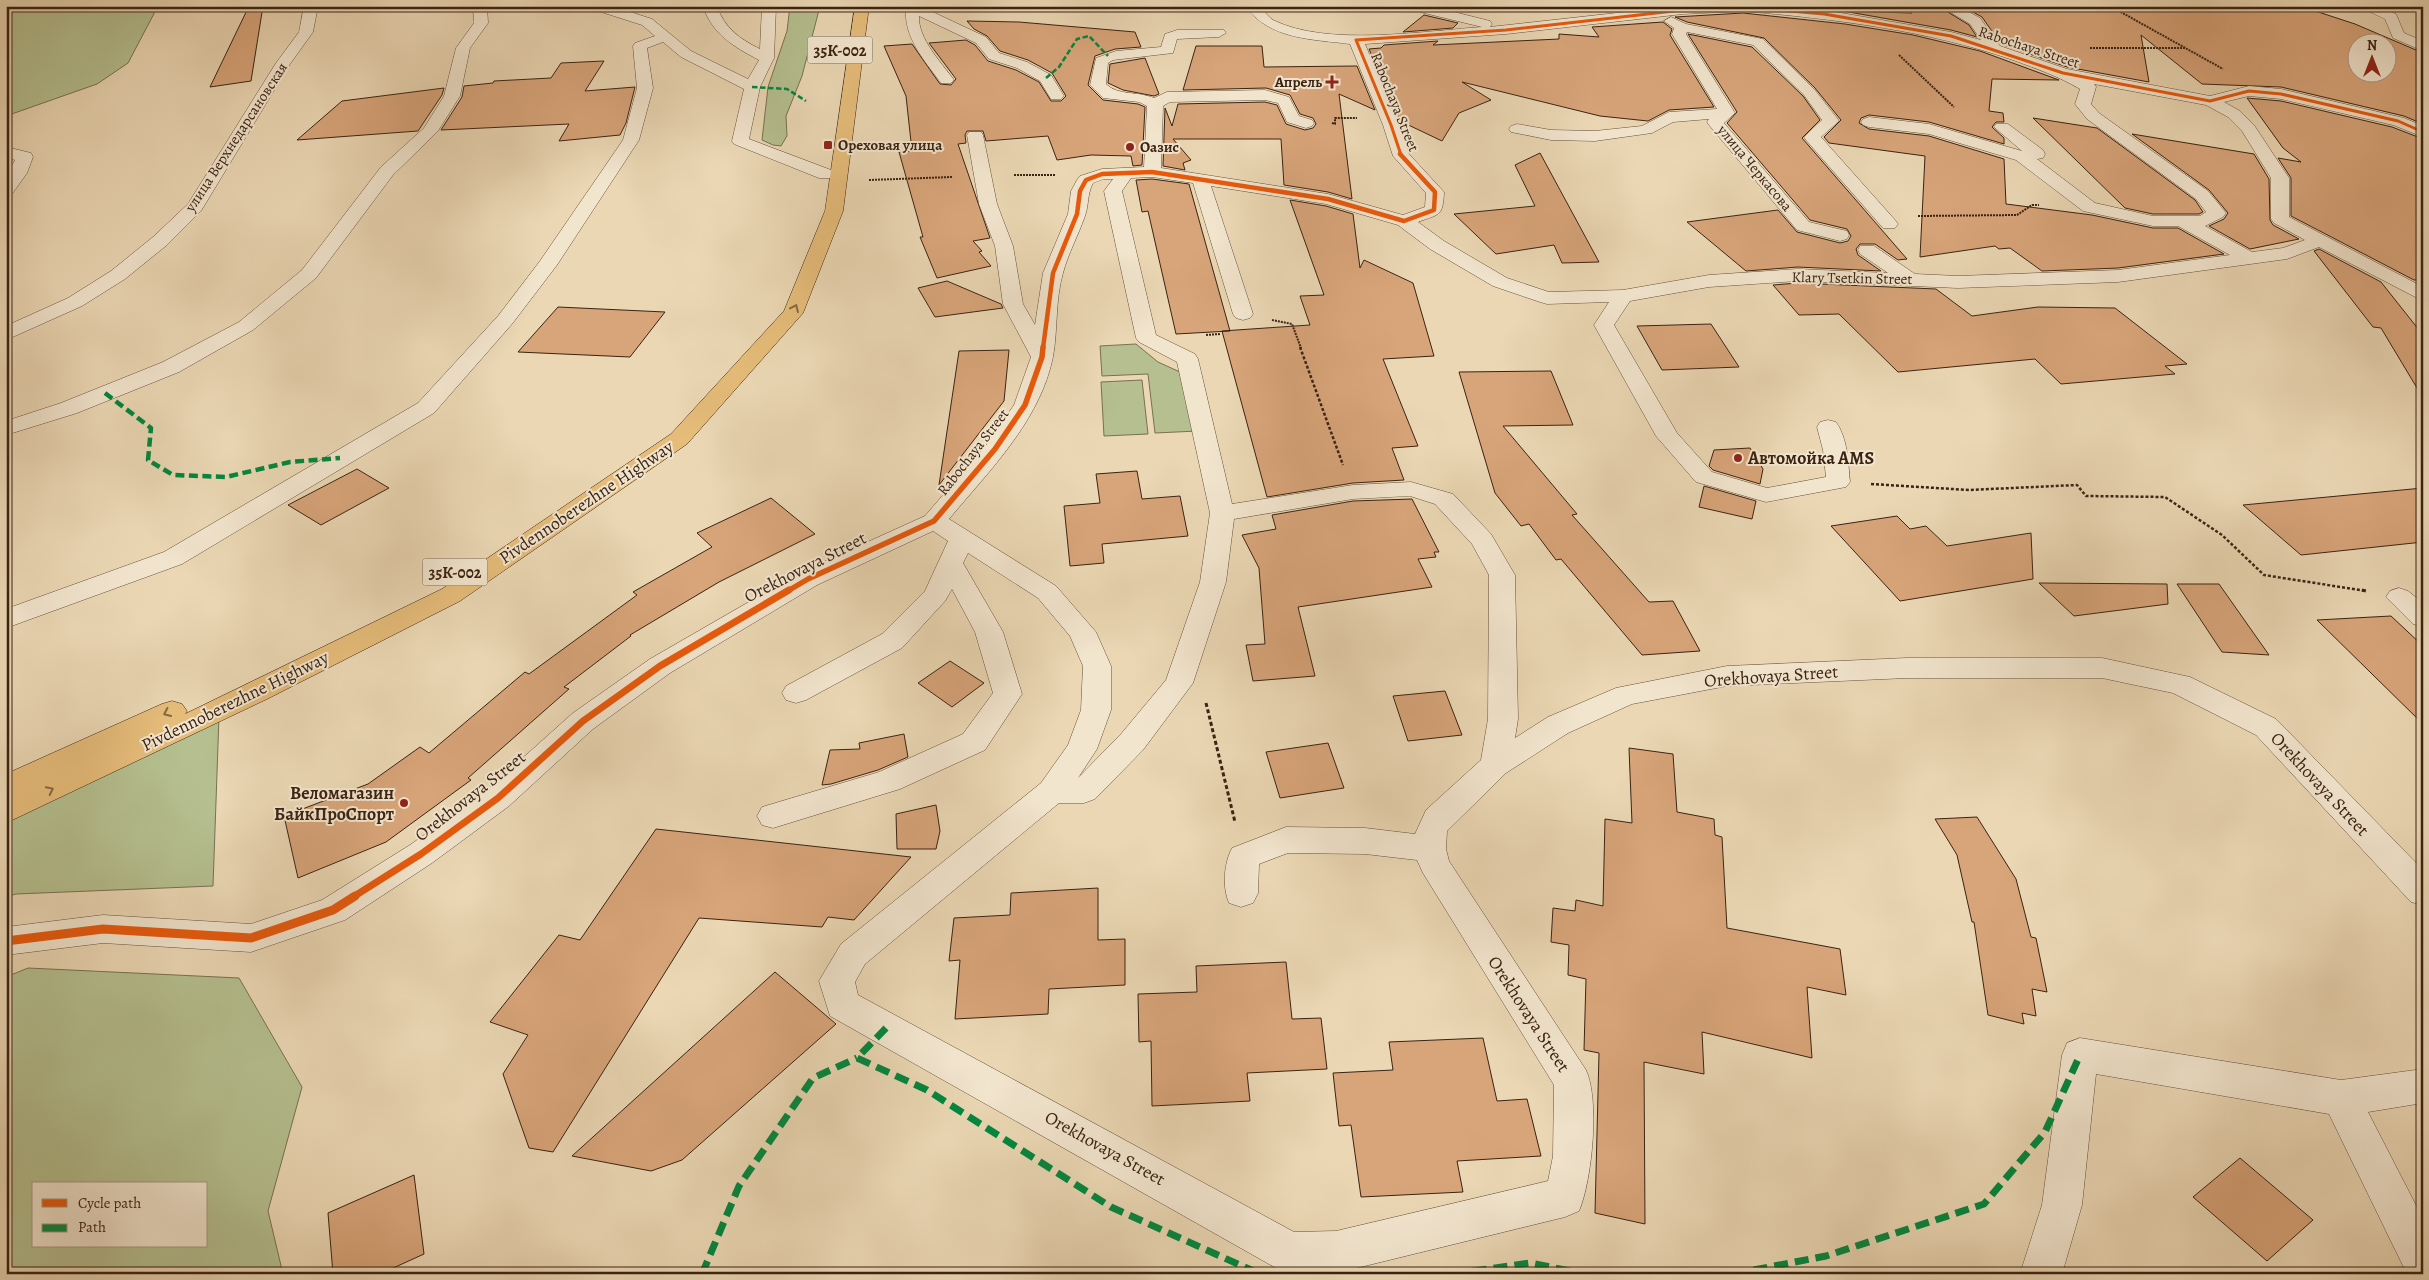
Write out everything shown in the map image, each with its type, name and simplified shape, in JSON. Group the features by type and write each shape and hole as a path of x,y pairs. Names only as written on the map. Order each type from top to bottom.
{"highway":[{"name":"Pivdennoberezhne Highway","path":"6,811 257,692 452,594 679,439 793,313 834,211 862,6"},
{"name":"35К-002","path":"826,174 834,94"},
{"name":"Pivdennoberezhne Highway","path":"6,787 391,611 524,531 634,454 707,391 769,317 808,236 826,174"}],"street":[{"name":"улица Верхнедарсановская","path":"9,333 75,302 118,275 160,241 195,207 283,63 306,32 312,6"},
{"path":"6,428 69,408 171,367 246,326 309,274 387,171 430,131 452,96 463,48 481,23 480,6"},
{"path":"597,6 644,22 686,54 752,87"},
{"path":"637,6 644,22"},
{"path":"710,6 712,15 734,41 767,58"},
{"path":"769,6 767,58 752,87 740,141 826,174"},
{"path":"1252,6 1266,22 1301,34 1356,40"},
{"path":"1423,6 1425,9 1506,30"},
{"path":"1947,6 1975,20 1994,48"},
{"path":"2364,6 2390,17 2398,35 2423,47"},
{"name":"Rabochaya Street","path":"934,521 995,449 1025,405 1042,357 1047,304 1053,272 1076,214 1080,191 1086,180 1102,174 1152,172 1328,199 1404,221 1434,210 1436,192 1401,156 1391,125 1356,40 1506,30 1656,13 1681,14 1743,7 1821,10 1852,18 1951,36 1994,48 2063,73 2112,84 2210,101 2249,91 2281,94 2330,104 2398,122 2423,132"},
{"path":"946,80 915,31 912,24 911,8 932,16 954,29 980,40 994,56 1022,64 1046,78 1056,96"},
{"path":"1852,18 1856,10 1872,8"},
{"path":"1681,14 1758,42 1809,92 1831,121 1812,137 1886,220"},
{"name":"улица Черкасова","path":"1681,14 1679,34 1728,113 1715,122 1802,226 1840,235"},
{"path":"1155,104 1142,98 1108,95 1098,85 1101,61 1108,56 1156,54 1168,50 1170,37 1178,34 1219,33"},
{"path":"6,619 173,558 426,408 505,320 547,265 631,140 645,88 640,46 666,37"},
{"path":"1869,122 1928,129 1973,140 2022,156 2089,207 2153,221 2204,221 2217,213 2202,195 2093,116 2083,104 2088,87 2063,73"},
{"path":"2233,75 2249,85 2249,91"},
{"path":"1155,104 1167,98 1265,95 1284,100 1293,119 1306,123"},
{"path":"2210,101 2234,114 2248,128 2280,178 2280,218 2318,241 2423,295"},
{"path":"1152,172 1155,104"},
{"path":"1517,129 1551,135 1595,136 1646,130 1669,117 1728,113"},
{"path":"2002,127 2064,176 2058,184"},
{"path":"975,135 988,204 1004,246 1013,304 1042,357"},
{"path":"6,152 25,157 18,173 6,190"},
{"path":"1052,791 1084,791 1132,742 1179,683 1213,582 1222,513 1186,359 1146,338 1113,191 1126,172"},
{"path":"1200,180 1243,314"},
{"name":"Klary Tsetkin Street","path":"1404,221 1437,245 1500,282 1547,298 1623,296 1709,281 1798,275 1958,282 2118,276 2287,253 2318,241"},
{"path":"2182,221 2249,258"},
{"path":"1867,250 1908,279"},
{"path":"1623,296 1604,325 1667,436 1704,477 1766,495 1838,482 1834,450 1828,427"},
{"path":"1222,513 1353,492 1411,490 1444,499 1482,540 1502,575 1503,719 1496,764"},
{"name":"Orekhovaya Street","path":"6,941 103,929 251,938 333,910 421,854 498,798 583,721 660,666 808,578 934,521 956,551 1047,592 1082,632 1097,666 1096,710 1082,749 1052,791 854,954 837,981 843,1005 1291,1253 1336,1252 1565,1197 1572,1156 1573,1082 1434,864 1430,849 1431,831 1438,818 1496,764 1558,725 1626,695 1727,676 1907,668 2102,668 2180,684 2266,727 2423,892"},
{"path":"796,693 892,641 936,595 956,551"},
{"path":"773,816 889,781 974,742 1008,694 989,632 956,551"},
{"path":"2399,597 2423,618"},
{"path":"1241,893 1243,857 1286,840 1364,841 1430,849"},
{"path":"2041,1274 2062,1204 2080,1054 2341,1098 2423,1086"},
{"path":"2341,1098 2423,1262"}],"path":[{"path":"2110,6 2233,75"},
{"path":"1898,55 1964,116 2002,127"},
{"path":"1306,123 1335,124 1335,118 1359,118 1361,124 1391,125"},
{"path":"1886,220 2018,215 2032,205 2089,207"},
{"path":"1243,314 1292,324 1353,492"},
{"path":"1838,482 1969,490 2077,486 2086,496 2165,497 2222,535 2264,575 2399,597"},
{"path":"1179,683 1208,705 1243,857"}],"green space":[{"path":"6,6 158,6 128,63 97,84 6,116"},
{"path":"790,6 820,6 802,76 786,116 787,136 781,146 762,140 768,87 787,31"},
{"path":"1136,344 1158,362 1180,372 1198,431 1155,433 1148,374 1102,376 1100,346"},
{"path":"1142,380 1148,434 1104,436 1101,382"},
{"path":"219,717 213,886 16,894 6,897 6,819"},
{"path":"28,968 239,978 302,1087 268,1211 283,1274 6,1274 6,977"}],"building":[{"path":"249,6 263,6 251,81 210,87"},
{"path":"1903,6 1938,6 1969,25 1977,37 1951,30 1843,11 1912,13"},
{"path":"1962,6 2300,6 2374,32 2346,32 2346,82 2396,82 2396,41 2423,53 2423,124 2404,116 2281,87 2202,84 2141,35 2149,82 2067,67 2001,44 1982,17"},
{"path":"1743,13 1845,24 1913,35 1980,51 2059,80 1992,79 1989,111 2003,113 2004,122 1996,122 1992,127 2004,138 2004,144 1929,122 1869,115 1861,118 1859,123 1869,129 1929,136 2004,159 2006,204 2092,215 2153,228 2178,228 2224,254 2118,268 2042,271 2010,248 1999,249 1995,246 1920,257 1925,156 1829,143 1824,137 1841,120 1815,88 1764,38 1687,22 1675,17"},
{"path":"1424,15 1458,23 1453,28 1403,32"},
{"path":"967,21 1019,22 1135,32 1141,47 1115,49 1095,56 1088,85 1103,100 1138,104 1145,107 1142,165 1133,166 1131,156 1091,155 1057,160 1048,136 986,141 983,131 967,131 965,135 966,143 958,144 990,238 973,241 982,251 979,252 991,266 937,278 920,237 923,237 899,152 912,151 906,96 884,46 912,44 940,84 951,85 956,79 929,43 966,40 975,45 988,61 1016,70 1039,82 1051,101 1061,101 1066,96 1052,73 1028,60 1000,51 987,36 974,29"},
{"path":"1663,22 1672,29 1670,35 1714,107 1669,110 1648,121 1600,116 1462,82 1491,100 1459,113 1442,141 1400,121 1369,49 1381,48 1384,45 1438,41 1433,45 1559,39 1559,34 1599,37 1592,27"},
{"path":"1688,34 1752,47 1803,96 1820,120 1802,138 1907,259 1898,260 1875,244 1860,244 1856,249 1858,255 1881,271 1798,267 1746,271 1687,222 1778,210 1797,232 1840,243 1848,241 1851,236 1847,229 1810,220 1727,123 1737,112"},
{"path":"1196,46 1262,46 1264,67 1357,66 1375,110 1339,94 1352,199 1328,192 1284,185 1281,139 1173,139 1191,160 1183,163 1185,170 1163,166 1165,108 1172,126 1178,104 1265,102 1277,105 1286,124 1305,130 1313,128 1316,124 1313,118 1300,114 1290,95 1266,88 1183,90"},
{"path":"1145,58 1159,94 1154,96 1123,90 1108,83 1110,64"},
{"path":"604,61 585,91 635,87 626,123 620,135 559,141 569,124 441,130 462,97 464,86 493,83 494,81 551,78 561,63"},
{"path":"444,88 442,95 418,131 297,140 342,101"},
{"path":"2247,98 2281,101 2392,127 2423,139 2423,280 2414,280 2291,216 2291,178 2278,158 2301,162 2283,148"},
{"path":"2033,118 2097,128 2195,200 2203,212 2199,214 2153,214 2125,208"},
{"path":"2132,134 2254,154 2269,179 2270,220 2273,225 2299,239 2250,249 2209,226 2224,219 2228,213 2209,190"},
{"path":"1540,153 1599,262 1562,263 1554,245 1496,254 1454,214 1535,206 1515,165"},
{"path":"1152,179 1189,184 1230,331 1176,334 1148,211 1142,212 1136,180"},
{"path":"1290,200 1326,206 1353,214 1360,268 1364,260 1413,283 1434,356 1383,359 1418,446 1392,448 1404,480 1353,483 1267,497 1222,331 1310,325 1300,296 1324,295"},
{"path":"2319,249 2381,282 2423,335 2423,398 2381,328 2373,327 2314,251"},
{"path":"947,281 1001,304 1003,308 935,317 918,288"},
{"path":"1798,283 1936,289 1972,316 2038,307 2115,308 2187,364 2165,366 2175,374 2061,384 2035,359 1898,372 1839,314 1799,315 1773,285"},
{"path":"558,307 665,312 630,357 518,352"},
{"path":"1711,324 1739,367 1662,370 1637,326"},
{"path":"1009,350 1004,401 939,485 959,351"},
{"path":"1551,371 1573,425 1503,426 1577,514 1572,515 1649,602 1673,601 1700,651 1642,655 1561,559 1556,560 1529,524 1521,526 1495,493 1459,372"},
{"name":"Автомойка AMS","path":"1750,448 1763,469 1760,484 1713,470 1709,466 1714,450"},
{"path":"357,469 389,488 321,525 288,505"},
{"path":"1137,471 1142,499 1180,496 1188,536 1102,544 1104,563 1070,566 1064,506 1100,503 1096,474"},
{"path":"1704,486 1756,501 1752,519 1699,507"},
{"path":"2423,488 2423,542 2301,555 2243,505"},
{"path":"771,498 815,534 719,582 630,635 564,687 569,689 468,778 471,780 386,842 298,878 284,816 368,784 420,747 429,753 525,672 529,674 637,595 633,592 712,547 697,533"},
{"path":"1412,499 1439,552 1434,552 1436,557 1418,559 1432,587 1298,607 1315,676 1253,681 1246,645 1265,644 1259,568 1242,535 1276,529 1272,515 1353,501"},
{"path":"1897,516 1910,529 1926,526 1947,546 2031,533 2033,579 1900,601 1831,526"},
{"path":"2039,583 2167,584 2168,604 2074,616"},
{"path":"2177,584 2219,584 2269,655 2222,652"},
{"path":"2391,616 2423,646 2423,724 2317,620"},
{"path":"950,661 984,683 952,707 918,683"},
{"path":"1445,691 1462,735 1408,741 1393,696"},
{"path":"904,734 908,757 878,770 822,785 830,750 860,749 859,743"},
{"path":"1328,743 1344,788 1280,798 1266,752"},
{"path":"1629,748 1673,754 1677,812 1714,819 1715,835 1722,837 1727,928 1840,949 1846,995 1807,987 1812,1058 1702,1032 1704,1074 1644,1062 1645,1224 1595,1213 1599,1053 1584,1050 1586,979 1568,975 1569,945 1551,942 1553,908 1575,911 1576,900 1603,906 1605,819 1632,823"},
{"path":"936,805 940,831 936,849 897,849 896,814"},
{"path":"1977,817 2016,879 2031,937 2036,938 2047,992 2032,989 2036,1016 2022,1013 2024,1024 1988,1015 1974,922 1972,922 1957,855 1935,819"},
{"path":"656,829 911,857 854,920 828,917 822,927 699,918 553,1152 529,1148 503,1074 528,1035 490,1022 559,935 580,940"},
{"path":"1098,888 1098,940 1125,939 1125,985 1049,989 1048,1014 955,1019 960,960 949,961 954,918 1010,915 1011,893"},
{"path":"1286,962 1292,1019 1321,1018 1327,1069 1247,1073 1250,1101 1152,1106 1151,1041 1139,1042 1138,994 1197,992 1196,966"},
{"path":"775,972 836,1024 682,1160 651,1171 572,1156"},
{"path":"1483,1038 1497,1101 1527,1099 1541,1156 1457,1161 1463,1192 1361,1197 1351,1125 1339,1126 1333,1073 1393,1070 1389,1042"},
{"path":"2240,1158 2313,1220 2267,1261 2193,1197"},
{"path":"414,1175 424,1254 380,1274 333,1274 328,1213"}],"marked path":[{"path":"1046,78 1059,67 1077,39 1089,36 1108,56"},
{"path":"752,87 781,87 793,91 806,101"},
{"path":"105,393 151,428 148,460 173,475 226,477 290,462 340,458"},
{"path":"886,1028 857,1058 927,1090 1111,1207 1260,1274"},
{"path":"1733,1274 1826,1256 1984,1204 2045,1132 2080,1055"},
{"path":"702,1274 739,1186 813,1078 857,1058"},
{"path":"1452,1274 1530,1263 1585,1274"}],"cycle path":[{"path":"6,941 103,929 251,938 333,910 421,854 498,798 583,721 660,666 808,579 934,521 995,449 1025,405 1042,357 1047,305 1053,273 1077,214 1080,191 1086,180 1102,174 1152,172 1328,199 1404,221 1434,210 1435,192 1401,156 1391,125 1356,40 1506,30 1683,10 1743,7 1824,14 1951,36 2063,73 2112,84 2210,101 2249,91 2281,94 2398,121 2423,132"}],"place":[{"name":"Апрель","path":"1332,82"},
{"name":"Ореховая улица","path":"828,145"},
{"name":"Оазис","path":"1130,147"},
{"name":"Автомойка AMS","path":"1738,458"},
{"name":"Веломагазин БайкПроСпорт","path":"404,803"}]}
